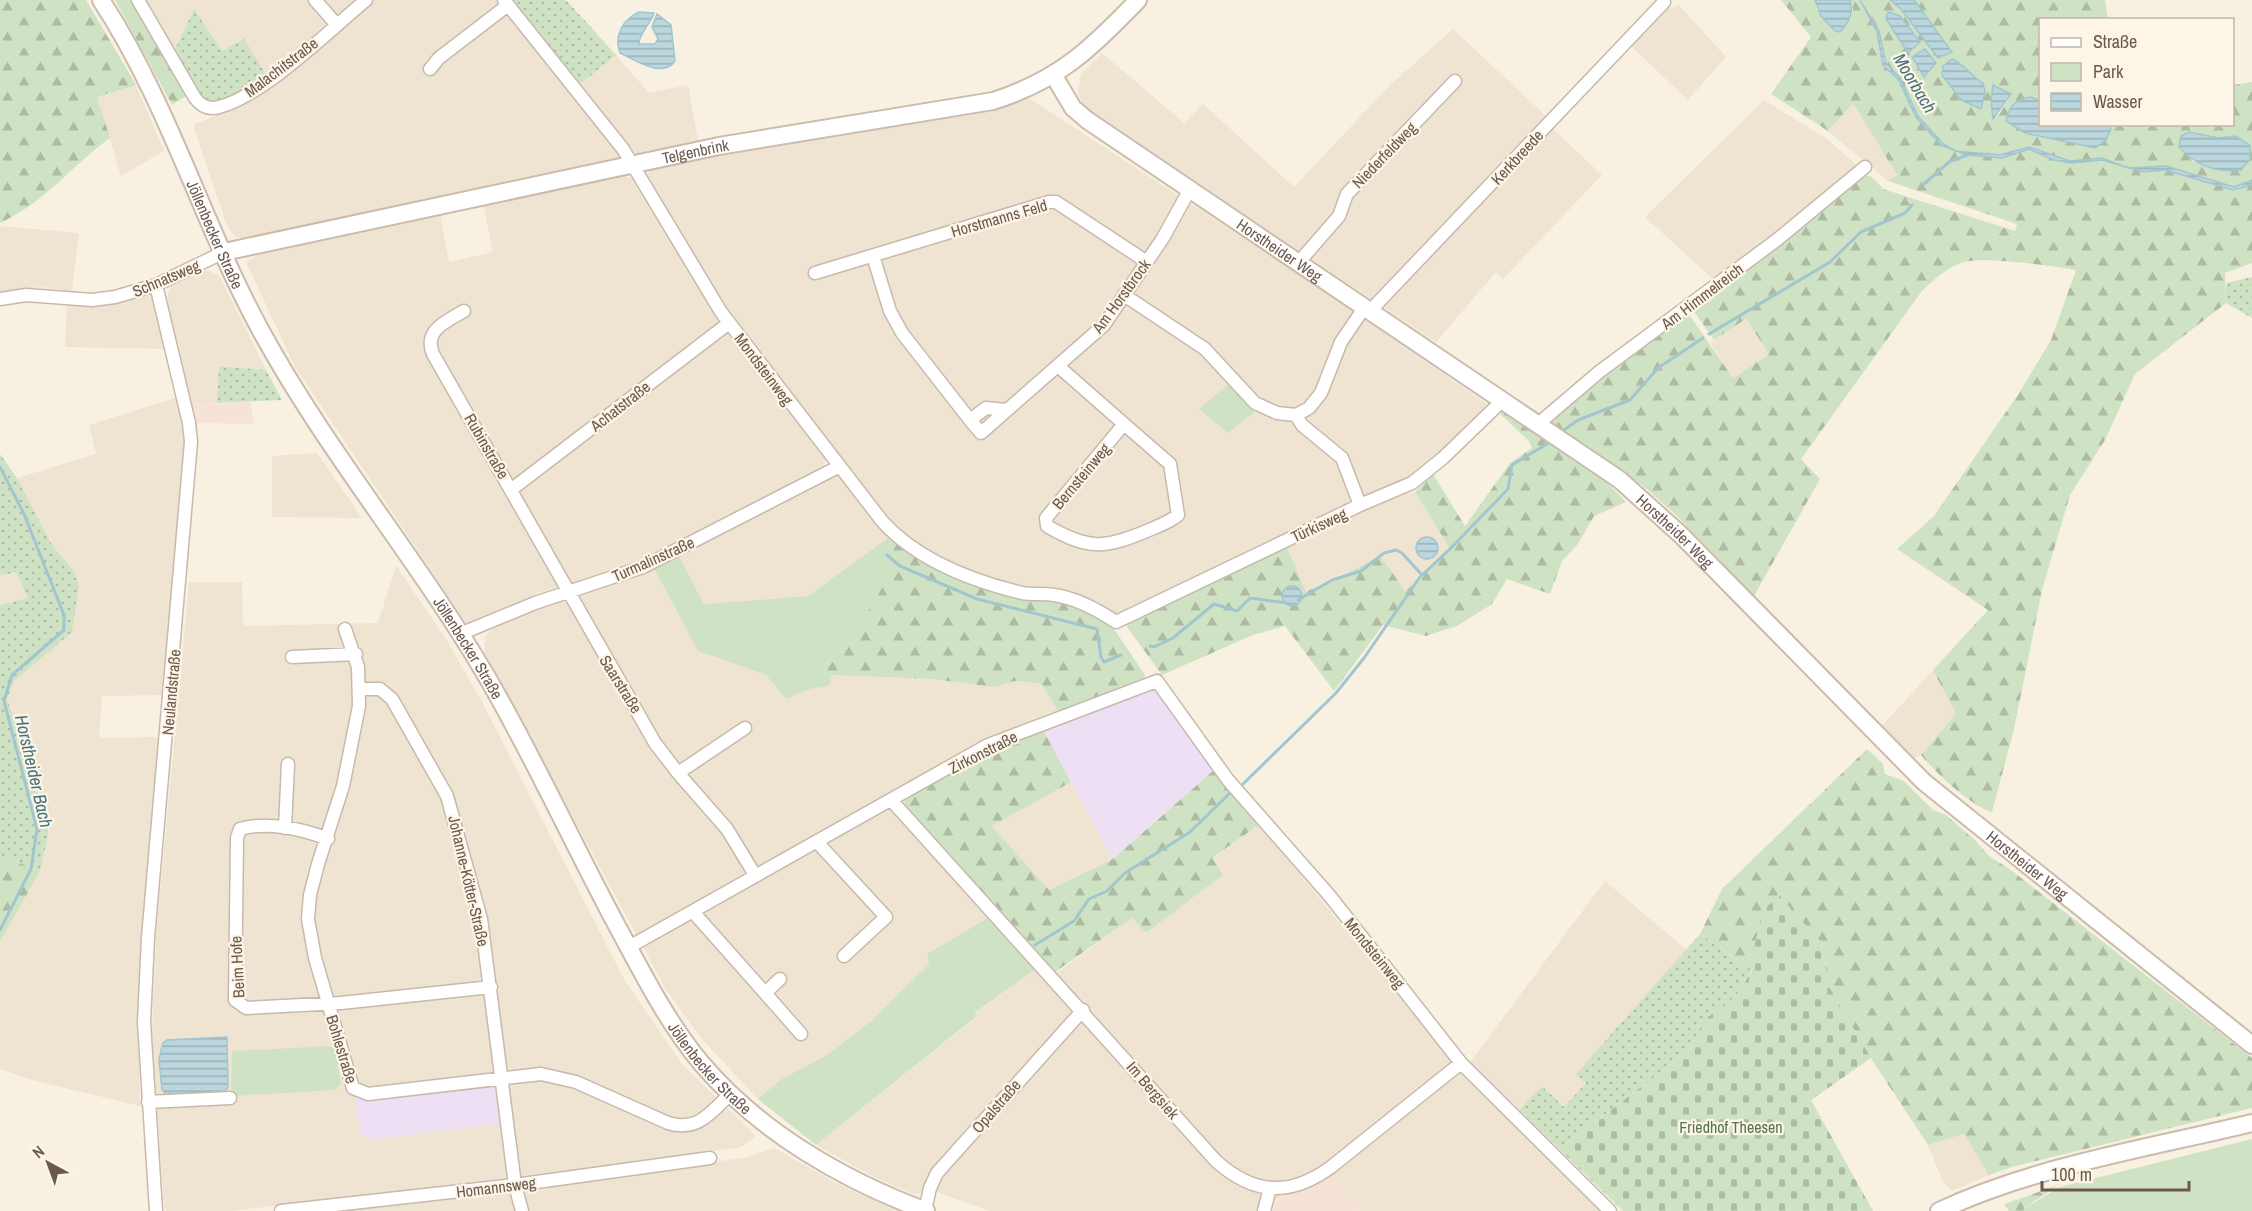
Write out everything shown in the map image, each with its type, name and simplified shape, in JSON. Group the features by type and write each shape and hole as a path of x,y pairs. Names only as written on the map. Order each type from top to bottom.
{"street":[{"name":"Jöllenbecker Straße","path":"101,0 148,80 261,331 307,407 460,634 530,755 628,947 691,1050 730,1094 760,1120 815,1157 874,1190 925,1211"},
{"name":"Malachitstraße","path":"138,0 195,98 201,105 208,108 220,107 255,89 366,0"},
{"path":"315,0 337,25"},
{"name":"Telgenbrink","path":"224,252 718,146 971,107 1025,91 1054,76 1103,37 1138,0"},
{"path":"430,69 439,58 506,2"},
{"name":"Mondsteinweg","path":"506,2 622,149 729,323 838,467 895,535 937,561 990,584 1025,594 1054,595 1071,599 1102,612 1116,622"},
{"name":"Kerkbreede","path":"1296,415 1309,408 1321,393 1341,342 1367,310 1664,2"},
{"name":"Horstheider Weg","path":"1054,76 1078,114 1620,480 1643,499 1924,782 2252,1045"},
{"name":"Niederfeldweg","path":"1299,262 1339,216 1347,194 1455,81"},
{"name":"Am Himmelreich","path":"1538,424 1599,372 1769,246 1865,167"},
{"name":"Am Horstbrock","path":"873,256 890,311 902,333 970,420 986,408 1006,410 1104,325 1191,189"},
{"name":"Horstmanns Feld","path":"815,273 1049,202 1056,202 1146,262"},
{"name":"Schnatsweg","path":"0,299 54,295 92,300 136,293 224,252"},
{"name":"Neulandstraße","path":"156,285 189,423 191,442 148,938 144,1022 156,1211"},
{"path":"1125,295 1205,349 1254,403 1277,413 1296,415 1302,425 1342,458 1360,505"},
{"name":"Rubinstraße","path":"464,310 437,327 432,334 430,347 570,591"},
{"name":"Achatstraße","path":"512,489 729,323"},
{"name":"Bernsteinweg","path":"1058,366 1170,464 1178,515 1108,546 1088,545 1068,538 1047,526 1046,518 1124,424"},
{"name":"Türkisweg","path":"1116,622 1360,505 1403,489 1426,473 1502,401"},
{"name":"Turmalinstraße","path":"460,634 570,591 627,573 667,556 838,467"},
{"name":"Saarstraße","path":"570,591 655,742 678,773 727,829 755,875"},
{"name":"Bohlestraße","path":"345,629 356,654 360,689 344,786 310,895 308,919 315,958 344,1055 348,1080 358,1092 368,1094 541,1074 561,1077 668,1123 683,1127 702,1121 730,1094"},
{"path":"292,657 356,654"},
{"name":"Mondsteinweg","path":"1157,681 1228,780 1329,896 1461,1063 1610,1211"},
{"name":"Zirkonstraße","path":"628,947 694,913 738,888 755,875 988,746 1157,681"},
{"name":"Johanne-Kötter-Straße","path":"360,689 380,689 392,699 447,796 481,918 515,1185 522,1211"},
{"path":"678,773 745,728"},
{"path":"285,828 288,764"},
{"name":"Im Bergsiek","path":"892,801 1083,1010 1216,1161 1240,1179 1270,1188 1294,1186 1318,1176 1461,1063"},
{"name":"Beim Hofe","path":"328,839 285,828 250,826 240,829 237,838 236,1000 246,1008 328,1003 491,987"},
{"path":"817,842 886,917 844,956"},
{"path":"694,913 801,1034"},
{"path":"765,993 780,980"},
{"name":"Opalstraße","path":"925,1211 930,1188 937,1173 1083,1010"},
{"path":"148,1102 230,1098"},
{"path":"1939,1211 1983,1192 2025,1179 2252,1123"},
{"name":"Homannsweg","path":"281,1211 515,1185 711,1158"},
{"path":"1264,1211 1270,1188"}],"shaded area":[{"path":"146,0 498,0 619,154 618,158 247,239 235,237 226,223 193,125 242,104 267,76 243,39 222,52 194,9 174,50"},
{"path":"1679,5 1726,57 1688,100 1630,45 1666,9"},
{"path":"1453,29 1546,116 1551,127 1602,175 1503,279 1496,272 1436,342 1109,124 1083,105 1078,92 1081,74 1102,53 1184,123 1203,104 1294,187 1389,86"},
{"path":"616,55 649,93 688,85 698,140 637,155 579,85"},
{"path":"136,85 164,151 121,176 97,97"},
{"path":"1029,98 1300,275 1487,404 1462,433 1409,482 1349,503 1115,619 947,564 897,530 727,311 645,176 654,168 732,150 975,114"},
{"path":"1764,100 1827,139 1856,164 1854,171 1716,282 1645,217"},
{"path":"1853,103 1897,175 1888,181 1828,131"},
{"path":"620,175 631,178 716,315 826,459 823,469 643,562 538,593 467,624 295,367 246,262 262,252 440,214 449,262 493,252 483,204"},
{"path":"0,226 79,233 72,291 40,287 0,292"},
{"path":"206,270 219,275 266,370 219,366 217,403 191,405 167,318 168,294 172,285"},
{"path":"146,294 154,299 167,349 65,347 67,302 96,305 119,302"},
{"path":"1746,319 1769,354 1733,378 1710,343"},
{"path":"178,397 186,442 165,695 102,696 99,738 160,737 141,937 138,1020 140,1106 32,1080 0,1069 0,942 40,871 48,836 44,804 30,774 7,699 13,681 72,632 61,556 52,545 17,478 96,454 89,425"},
{"path":"251,402 254,424 195,423 191,405"},
{"path":"317,453 362,518 272,517 272,456"},
{"path":"831,475 840,476 889,537 808,596 704,604 679,556"},
{"path":"1415,492 1449,547 1405,592 1380,555 1360,568 1331,578 1306,592 1286,545 1364,508"},
{"path":"396,566 446,639 480,698 625,981 682,1064 756,1136 737,1148 487,1181 230,1211 166,1211 152,1032 156,937 189,582 242,582 243,626 378,623"},
{"path":"654,568 698,651 766,675 786,699 810,689 829,686 832,675 932,679 995,687 1015,681 1042,684 1059,713 884,798 989,917 927,954 929,964 871,1021 827,1055 780,1080 758,1099 701,1038 665,988 484,652 486,635 493,629 541,606"},
{"path":"16,572 29,598 0,605 0,576"},
{"path":"1933,670 1956,714 1921,755 1913,759 1881,727"},
{"path":"1151,691 1157,692 1214,770 1113,859 1043,730"},
{"path":"1152,691 1113,859 1049,890 992,826 1071,782"},
{"path":"1260,824 1453,1064 1600,1211 1360,1211 1330,1175 1310,1188 1282,1195 1276,1200 1271,1211 989,1211 935,1191 913,1194 876,1178 816,1145 976,1018 975,1014 1035,969 1047,980 1133,917 1146,933 1223,875 1212,859"},
{"path":"1605,881 1687,950 1577,1073 1586,1083 1564,1107 1542,1086 1519,1110 1470,1062"},
{"path":"492,1085 499,1091 503,1124 374,1139 360,1134 355,1096 366,1099"},
{"path":"1964,1134 1989,1175 1952,1191 1943,1182 1928,1145"},
{"path":"774,1148 836,1183 896,1211 323,1211 531,1189 748,1157"},
{"path":"1330,1175 1360,1211 1271,1211 1278,1197 1310,1188"}],"green space":[{"path":"0,0 86,0 136,85 97,97 110,138 31,205 0,223"},
{"path":"115,0 133,0 186,96 172,105"},
{"path":"510,0 566,0 616,55 579,85"},
{"path":"1781,0 1815,0 1817,10 1847,25 1853,9 1850,0 1860,0 1877,32 1883,65 1898,79 1916,117 1941,145 1967,155 2002,158 2029,149 2054,160 2071,163 2103,160 2143,172 2165,170 2233,190 2252,185 2252,263 2225,273 2226,303 2135,374 2105,440 2070,495 2042,590 2014,729 1992,812 1964,796 1921,755 1956,714 1933,670 1988,610 1897,549 1934,516 2019,393 2051,340 2076,270 2019,262 1974,260 1952,267 1922,291 1801,459 1820,479 1754,596 1675,514 1642,485 1554,428 1551,423 1552,414 1688,313 1733,378 1769,354 1746,319 1714,340 1693,310 1727,287 1865,176 1871,176 1883,189 2015,231 2017,224 1888,181 1897,175 1853,103 1828,131 1771,94 1811,37"},
{"path":"1861,0 1890,0 1901,9 1939,58 1952,52 1914,0 2105,0 2108,18 2039,18 2039,101 2031,97 2020,99 2025,133 2095,148 2111,130 2109,126 2234,126 2234,85 2252,82 2252,180 2234,187 2166,166 2128,168 2102,158 2070,161 2029,147 2000,155 1955,151 1942,143 1918,116 1900,78 1886,63 1879,31","holes":["1900,16 1920,42 1909,53 1891,27","1959,61 1974,79 1983,83 1981,109","1994,85 2011,95 1999,114 1993,118 1991,100","2196,136 2218,138 2237,136 2207,166 2192,161"]},
{"path":"194,9 222,51 244,39 267,76 224,101 207,101 174,51"},
{"path":"2252,277 2252,318 2226,303 2226,283"},
{"path":"219,366 266,370 282,400 217,403"},
{"path":"1230,383 1253,408 1253,413 1228,433 1199,409"},
{"path":"1506,409 1588,463 1626,502 1594,516 1578,544 1562,561 1550,594 1507,579 1492,604 1457,626 1426,636 1383,625 1334,691 1285,626 1253,635 1162,675 1127,627 1129,621 1286,545 1306,592 1380,555 1405,591 1449,547 1415,492 1433,474 1465,526 1510,463 1532,448 1529,441 1500,414"},
{"path":"0,454 17,478 52,545 73,570 79,585 72,632 14,681 7,699 48,822 48,836 40,871 0,855 0,605 28,598 16,572 0,576"},
{"path":"889,537 892,540 882,588 858,625 821,671 832,675 829,686 810,689 786,699 766,675 698,651 654,568 679,556 704,604 808,596"},
{"path":"892,540 945,571 1055,598 1101,616 1112,626 1145,675 1144,678 1059,713 1042,684 1015,681 995,687 932,679 832,675 821,671 869,609 886,577 885,556"},
{"path":"1043,730 1071,782 992,826 1049,890 1113,859 1214,770 1260,824 1212,858 1223,875 1146,933 1132,918 1055,972 904,806 905,799 997,747"},
{"path":"1867,749 1883,764 1885,774 1904,781 1933,810 1946,815 1976,841 1989,856 2011,870 2252,1058 2252,1108 2012,1167 1989,1175 1964,1134 1928,1145 1853,1031 1828,985 1821,942 1752,957 1752,970 1700,934 1722,889"},
{"path":"0,855 40,871 0,942"},
{"name":"Friedhof Theesen","path":"1778,894 1821,942 1828,985 1871,1058 1811,1100 1873,1211 1623,1211 1559,1149 1690,1050 1708,1017 1735,997 1752,971 1752,957 1762,913"},
{"path":"989,917 1035,969 975,1013 976,1017 816,1145 758,1099 780,1080 827,1055 871,1021 929,964 927,954"},
{"path":"1700,934 1752,970 1735,997 1709,1017 1690,1050 1559,1149 1519,1110 1542,1086 1564,1107 1586,1083 1576,1074"},
{"path":"331,1046 335,1049 341,1084 335,1090 231,1096 232,1051"},
{"path":"2252,1139 2252,1211 2025,1211 2023,1209 2060,1187"},
{"path":"2059,1185 2024,1208 2025,1211 2009,1211 2004,1204"}],"water":[{"path":"1815,0 1850,0 1850,18 1840,32 1835,31 1821,16"},
{"path":"1860,0 1879,31 1886,63 1900,78 1918,116 1942,143 1952,149 1941,145 1916,117 1898,79 1883,65 1877,32"},
{"path":"1890,0 1914,0 1952,52 1938,58 1901,9"},
{"path":"639,12 654,13 639,44 655,44 658,39 652,27 657,14 671,25 675,61 670,66 656,68 620,53 618,40 621,28"},
{"path":"1888,12 1900,16 1920,42 1908,53 1886,19"},
{"path":"1925,49 1936,63 1924,77 1912,57"},
{"path":"1952,59 1983,83 1985,92 1981,109 1961,100 1942,75 1943,66"},
{"path":"1993,85 2011,94 1993,119 1991,101"},
{"path":"2031,97 2039,101 2039,126 2109,126 2111,129 2106,140 2095,148 2025,133 2006,121 2009,111 2021,99"},
{"path":"2189,132 2218,138 2236,136 2250,146 2250,159 2241,170 2207,167 2192,159 2179,147 2181,136"},
{"path":"2029,147 2070,161 2102,158 2122,166 2103,160 2071,163 2054,160 2029,149 2002,158 1967,155 1957,151 2000,155"},
{"path":"2166,166 2234,187 2252,180 2252,185 2233,190 2165,170 2143,172 2129,168"},
{"path":"1427,537 1435,540 1438,548 1435,556 1427,559 1419,556 1416,548 1419,540"},
{"path":"1292,586 1299,589 1302,596 1299,603 1292,606 1285,603 1282,596 1285,589"},
{"path":"227,1037 228,1087 224,1092 166,1094 162,1090 159,1059 163,1043 167,1040"}],"waterway":[{"path":"1924,184 1949,162 1967,155"},
{"path":"1709,334 1830,262 1861,232 1905,213 1912,205"},
{"path":"1560,433 1578,420 1630,400 1658,368 1703,338"},
{"path":"1243,784 1336,693 1364,658 1420,577 1508,489 1512,465 1552,441"},
{"name":"Horstheider Bach","path":"0,467 24,514 64,615 64,630 12,675 4,701 37,829 31,869 0,930"},
{"path":"1298,600 1332,580 1361,571 1384,553 1396,550 1402,553 1422,575"},
{"path":"887,555 900,566 977,599 1097,629 1101,657 1104,662 1121,655"},
{"path":"1150,646 1154,647 1173,638 1214,604 1237,611 1250,598 1287,603"},
{"path":"1035,945 1074,921 1089,899 1107,891 1125,873 1190,832 1230,793"}],"water label":[{"name":"Moorbach","path":"1915,83"}]}
